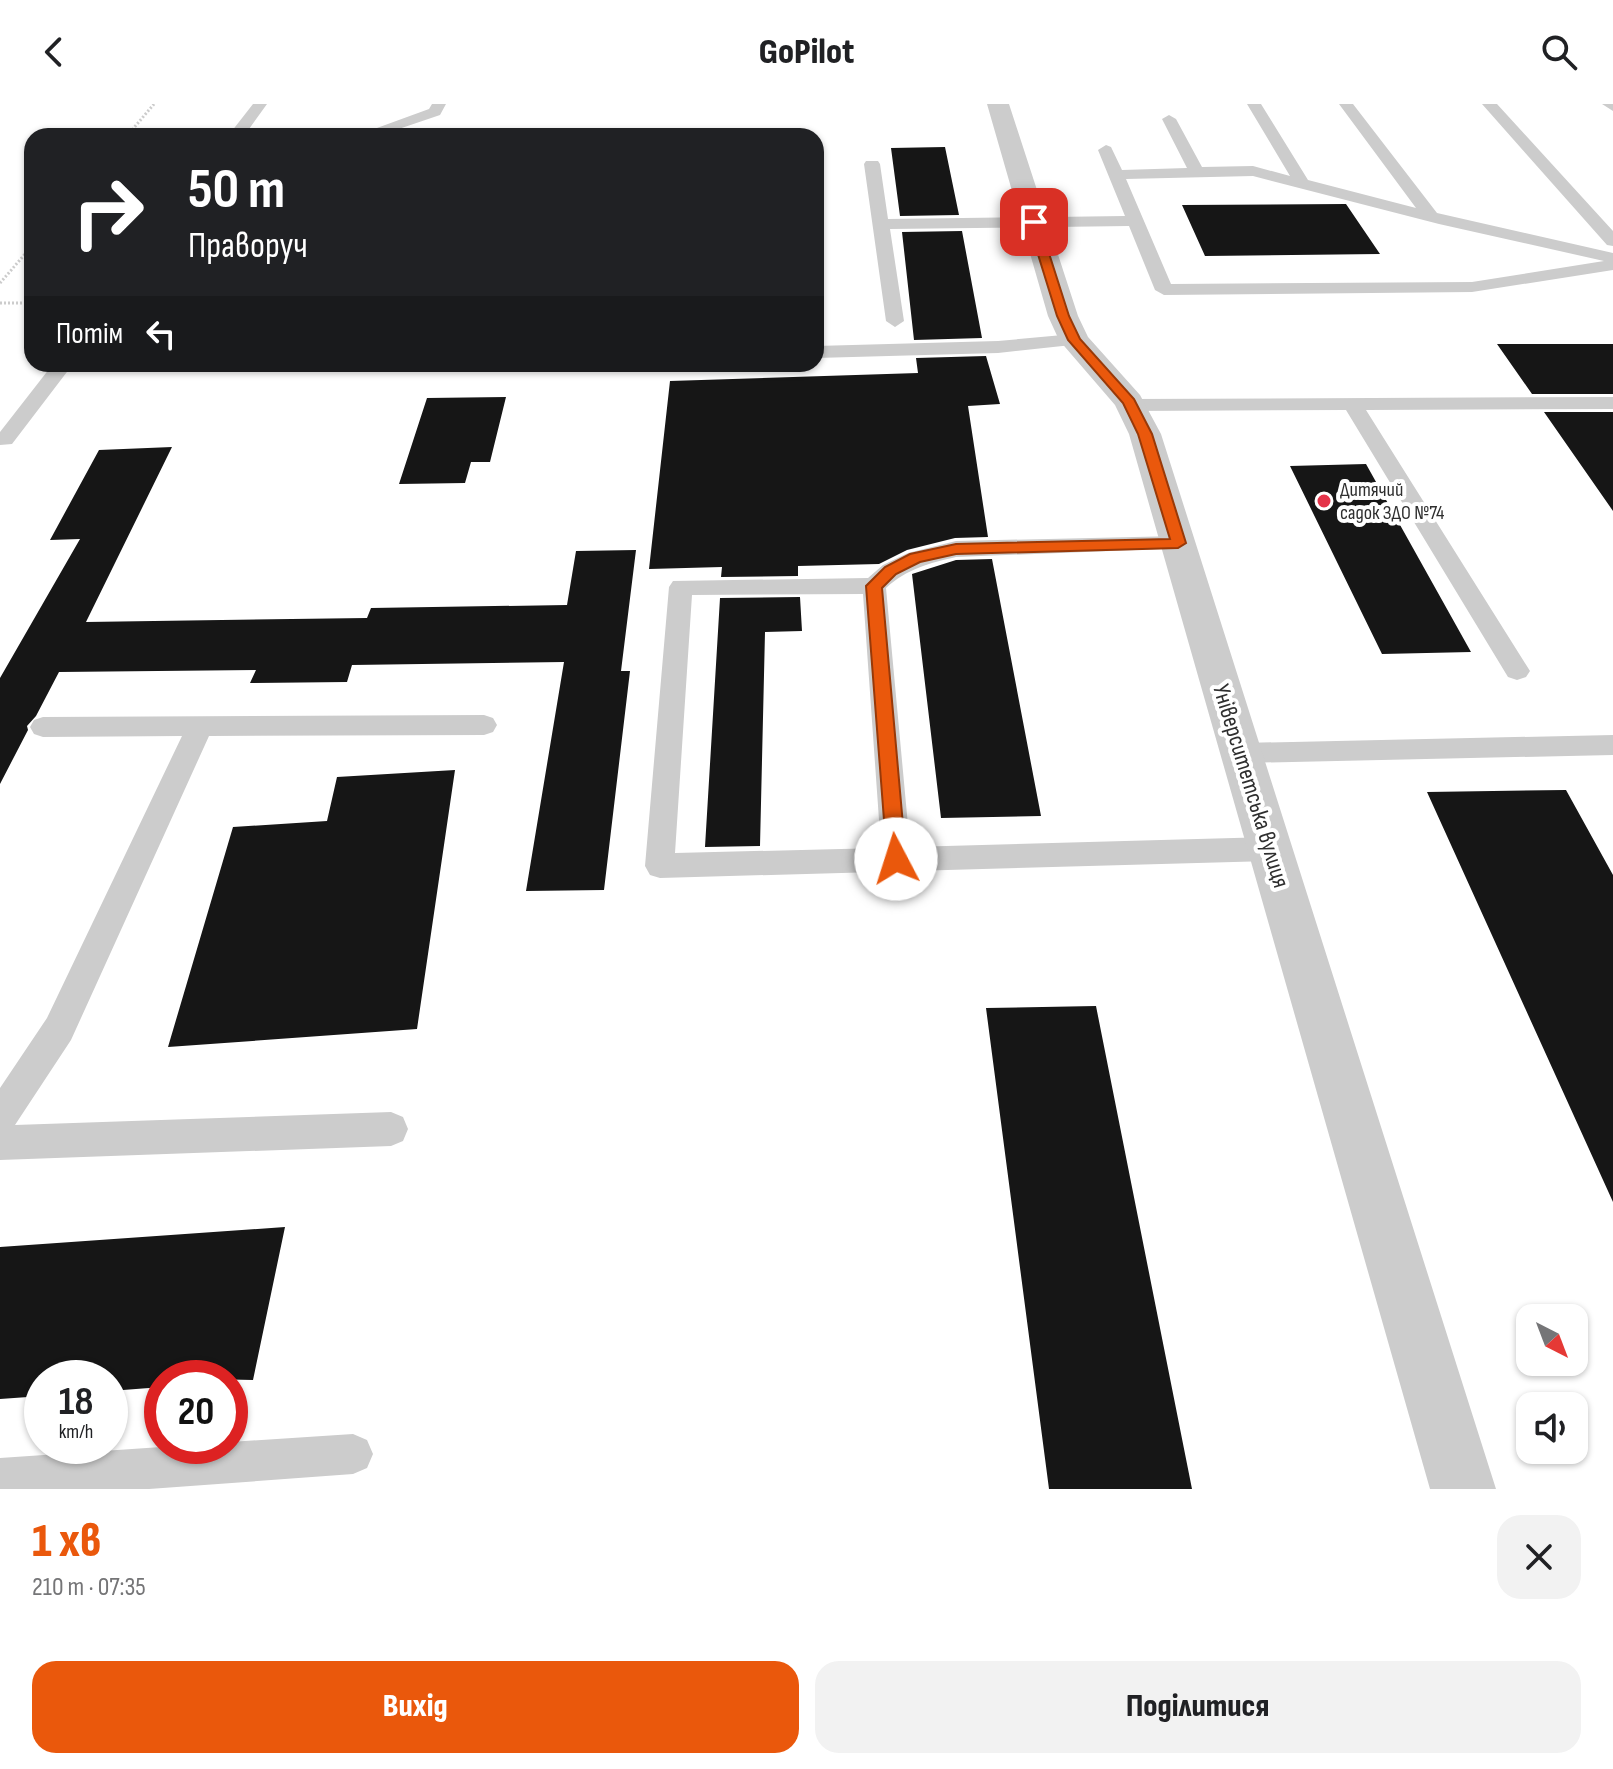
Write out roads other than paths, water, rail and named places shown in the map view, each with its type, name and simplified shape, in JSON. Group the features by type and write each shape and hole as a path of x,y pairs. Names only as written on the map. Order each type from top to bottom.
{"street":[{"name":"Університетська вулиця","path":"998,104 1063,316 1074,340 1130,405 1145,434 1463,1489"}],"lane":[{"path":"242,128 260,104"},
{"path":"387,128 435,112 439,104"},
{"path":"1254,104 1302,183"},
{"path":"1346,104 1431,217"},
{"path":"1489,104 1613,241"},
{"path":"1169,119 1197,172"},
{"path":"1106,150 1164,290 1472,287 1613,265"},
{"path":"872,164 895,321"},
{"path":"1116,175 1253,171 1431,217 1613,258"},
{"path":"881,224 1135,221"},
{"path":"824,352 998,347 1074,340"},
{"path":"5,440 57,372"},
{"path":"1130,405 1613,403"},
{"path":"1352,404 1517,671"},
{"path":"1178,543 956,549 916,558 891,571 874,586 681,587 660,866 1270,849"},
{"path":"874,586 896,859"},
{"path":"43,727 484,725"},
{"path":"0,1118 59,1029 200,726"},
{"path":"1241,753 1613,745"},
{"path":"0,1143 391,1129"},
{"path":"0,1479 353,1454"}],"place":[{"name":"Дитячий садок ЗДО №74","path":"1324,501"}]}
